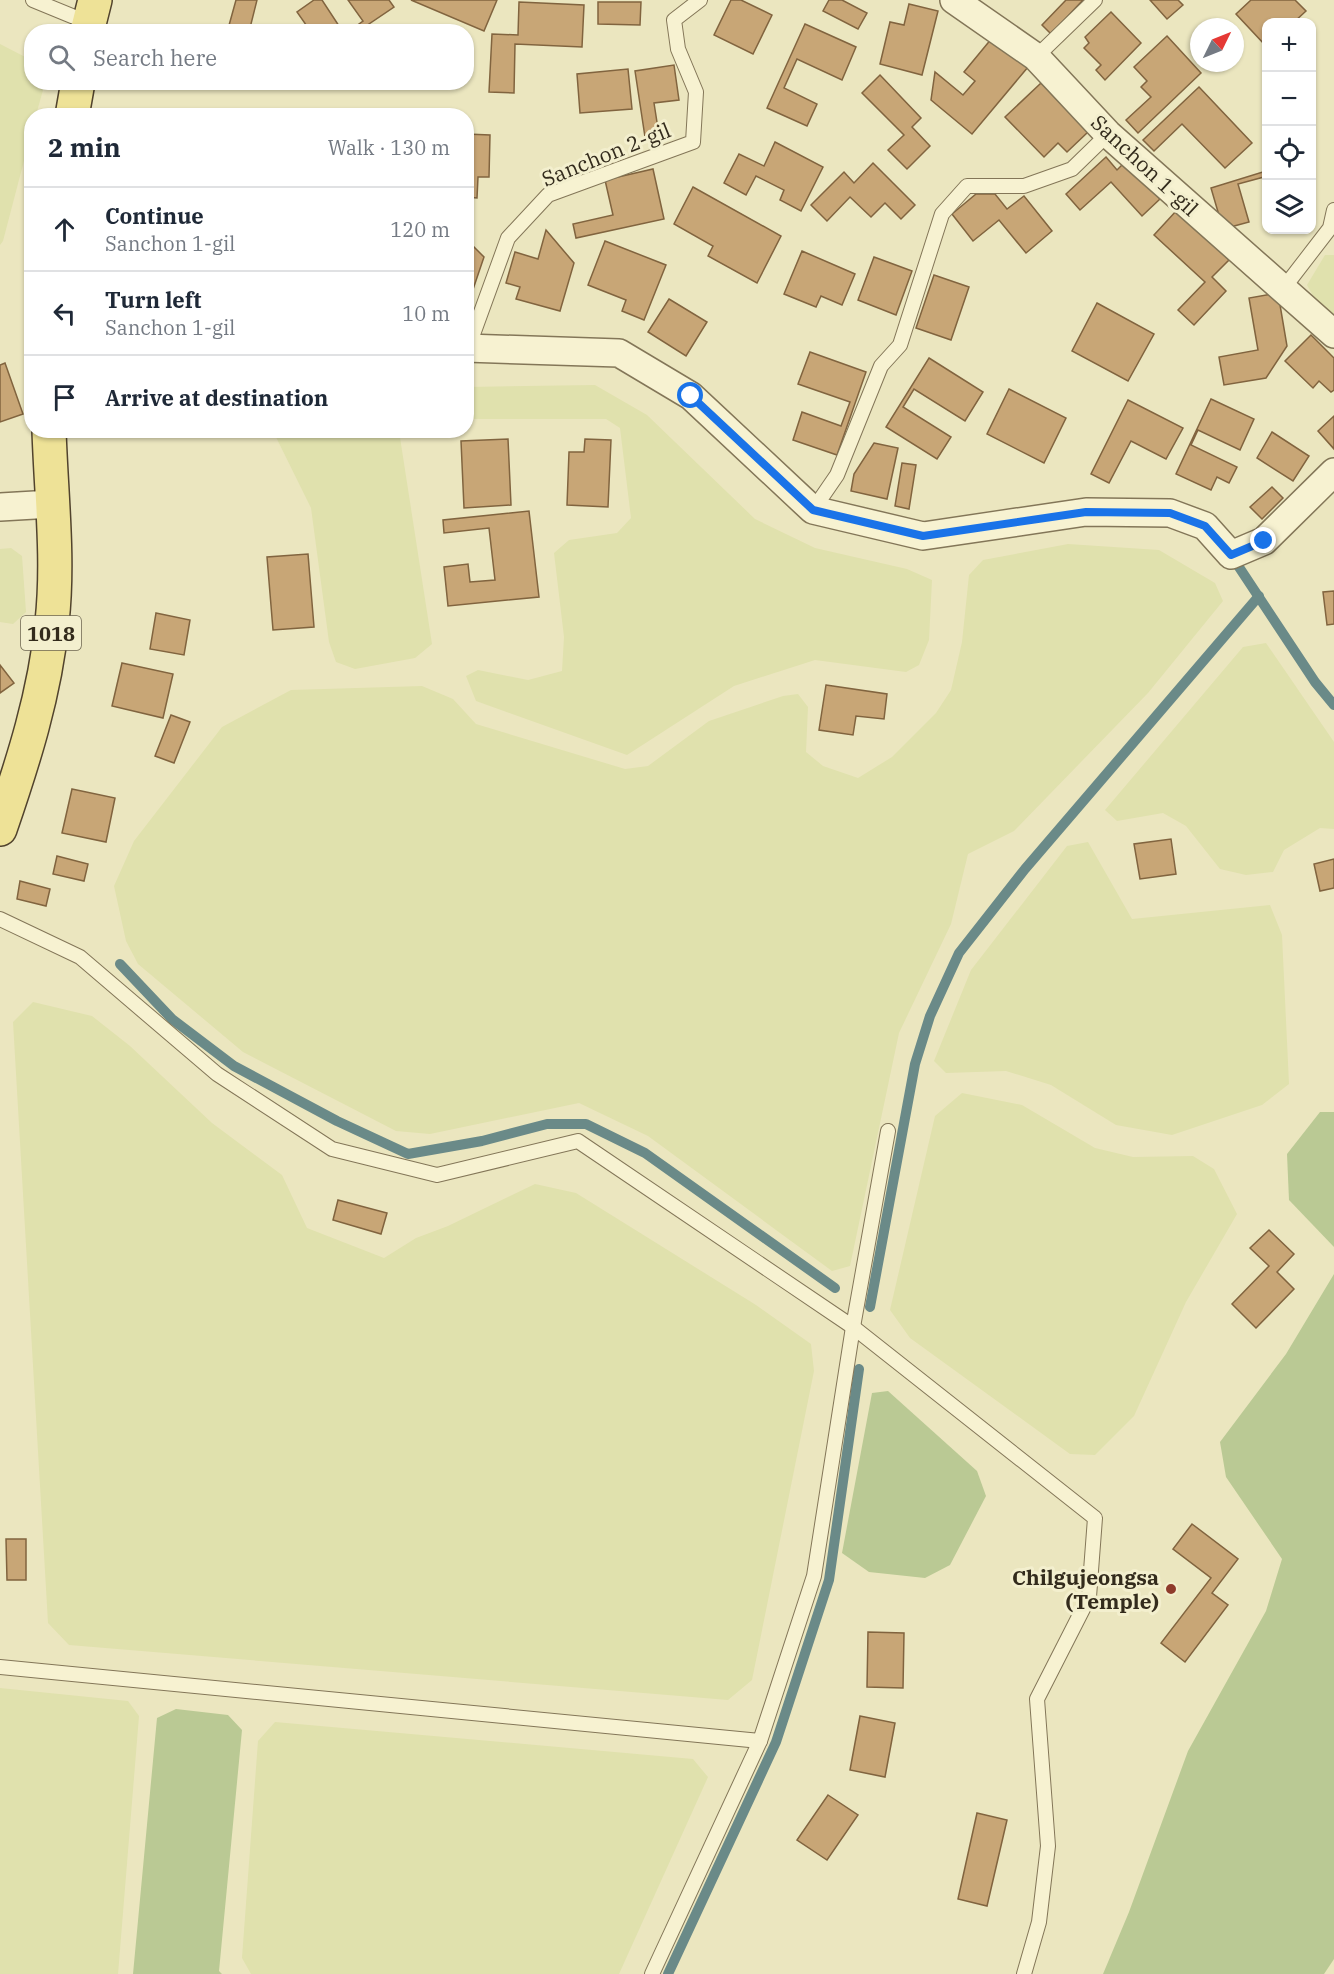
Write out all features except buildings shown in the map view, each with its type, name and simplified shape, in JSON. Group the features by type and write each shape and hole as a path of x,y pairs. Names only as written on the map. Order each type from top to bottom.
{"main road":[{"path":"73,108 77,90"},
{"name":"1018","path":"0,829 39,706 51,632 55,438"}],"street":[{"name":"Sanchon 1-gil","path":"954,0 1036,57 1108,134 1334,334"},
{"path":"474,348 618,353 691,396 813,510 923,536 1086,512 1170,513 1205,526 1231,555 1264,541 1334,472"},
{"path":"0,507 52,504"}],"lane":[{"path":"33,0 90,18"},
{"name":"Sanchon 2-gil","path":"474,329 508,238 548,195 693,142 696,92 678,49 674,20 700,0"},
{"path":"1036,57 1095,0"},
{"path":"813,510 837,475 881,366 900,345 942,214 967,186 1024,186 1072,169 1108,134"},
{"path":"1283,289 1330,228 1334,210"},
{"path":"0,919 80,957 217,1074 332,1149 437,1174 578,1141 853,1327 1095,1518 1089,1597 1037,1699 1048,1846 1039,1922 1024,1974"},
{"path":"651,1974 759,1741 814,1576 853,1327 888,1131"},
{"path":"0,1666 759,1741"}],"green space":[{"path":"0,44 24,56 24,90 43,90 38,108 24,108 24,161 0,245"},
{"path":"1325,255 1334,255 1334,316 1316,301 1307,285"},
{"path":"595,385 647,415 755,519 815,548 907,569 932,580 929,640 919,665 906,672 815,660 734,686 627,755 476,701 466,676 478,670 528,680 562,671 564,637 554,553 569,540 617,533 631,518 620,428 606,419 474,419 474,387"},
{"path":"276,438 400,438 432,644 415,658 355,669 336,662 329,642 311,508"},
{"path":"1068,544 1159,550 1215,583 1223,601 1148,693 1014,831 968,854 951,924 899,1033 850,1266 832,1271 648,1136 579,1103 430,1134 396,1131 243,1052 138,964 126,941 114,886 134,841 222,727 291,690 422,686 453,699 476,724 625,769 648,766 709,721 783,696 798,694 808,707 806,752 823,766 858,778 892,757 936,713 951,690 962,642 969,575 983,560"},
{"path":"11,548 22,556 26,612 13,624 0,622 0,549"},
{"path":"1266,643 1334,742 1334,829 1320,828 1284,850 1273,872 1246,875 1220,869 1186,826 1163,813 1117,821 1105,810 1243,647"},
{"path":"1088,842 1132,919 1270,905 1282,935 1289,1084 1262,1105 1172,1135 1116,1125 1051,1085 1006,1071 946,1073 934,1061 971,970 1067,846"},
{"path":"33,1002 92,1016 130,1046 212,1123 282,1175 307,1228 384,1258 416,1238 448,1226 535,1184 576,1193 756,1305 811,1344 814,1371 752,1680 728,1700 69,1645 48,1623 13,1022"},
{"path":"962,1093 1022,1105 1095,1148 1133,1157 1193,1156 1214,1169 1237,1214 1186,1302 1134,1416 1095,1455 1070,1454 910,1338 890,1310 935,1116"},
{"path":"1320,1112 1334,1112 1334,1247 1289,1200 1287,1154"},
{"path":"1334,1274 1334,1959 1324,1974 1103,1974 1129,1912 1188,1751 1266,1611 1282,1559 1226,1477 1220,1442 1286,1354"},
{"path":"888,1391 977,1471 986,1496 950,1565 925,1578 869,1572 842,1553 872,1393"},
{"path":"0,1688 128,1701 139,1716 118,1974 0,1974"},
{"path":"176,1709 228,1715 242,1730 219,1971 222,1974 133,1974 157,1718"},
{"path":"275,1722 693,1759 708,1777 619,1974 251,1974 242,1958 258,1741"}],"waterway":[{"path":"1231,555 1315,682 1334,705"},
{"path":"870,1307 915,1064 930,1016 959,953 1025,869 1259,596"},
{"path":"120,964 172,1019 234,1066 337,1121 408,1154 482,1141 547,1124 586,1124 645,1153 835,1288"},
{"path":"668,1974 776,1742 829,1580 859,1369"}],"place":[{"name":"Chilgujeongsa (Temple)","path":"1171,1589"}],"route":[{"path":"691,396 813,510 923,536 1086,512 1170,513 1205,526 1231,555 1264,541"}]}
